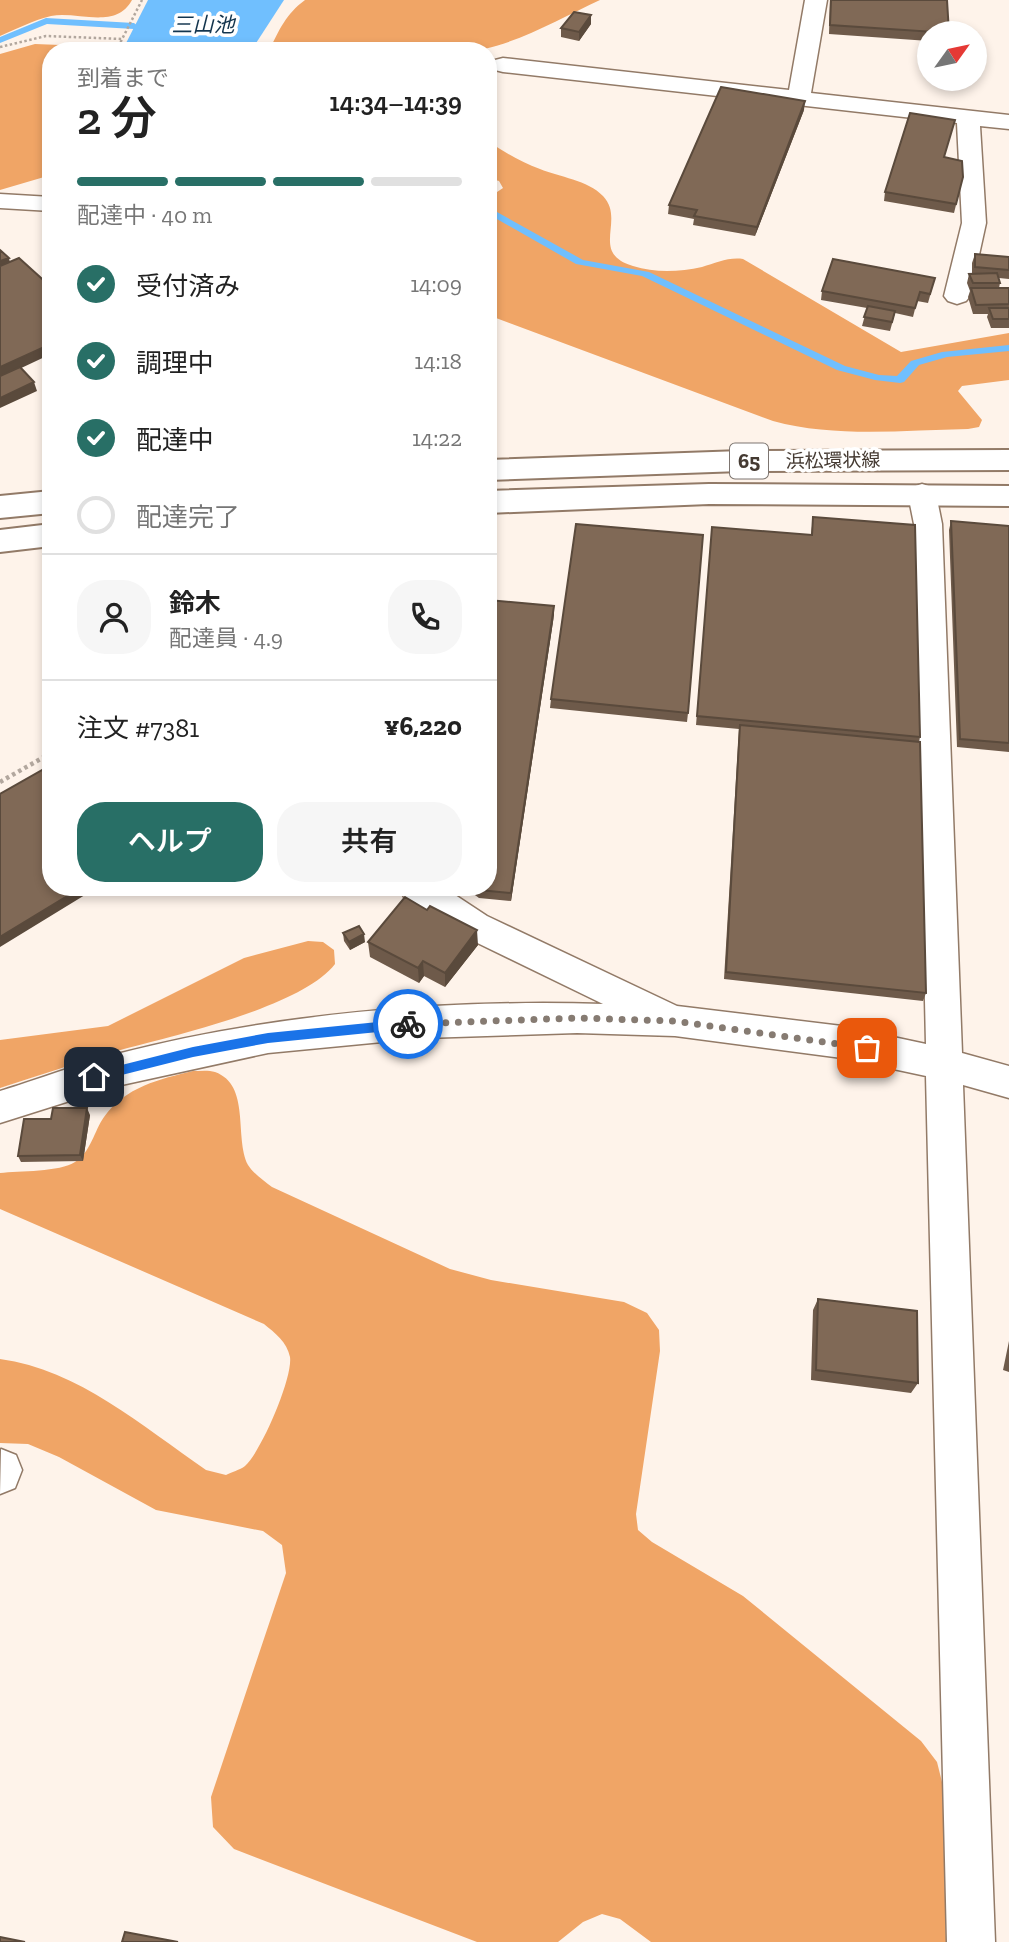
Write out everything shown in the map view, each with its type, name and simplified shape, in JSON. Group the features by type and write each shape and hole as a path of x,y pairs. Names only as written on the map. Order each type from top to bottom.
{"main road":[{"name":"浜松環状線","path":"497,470 741,461 1009,460"},
{"name":"浜松環状線","path":"497,502 709,494 1009,496"},
{"path":"0,507 42,503"},
{"path":"0,541 42,536"}],"street":[{"path":"799,98 816,0"},
{"path":"503,65 1009,122"},
{"path":"957,296 974,223 968,117"},
{"path":"0,201 42,203"},
{"path":"922,494 928,524 971,1942"},
{"path":"430,896 475,926 675,1021"},
{"path":"0,1107 117,1070 268,1038 424,1023 577,1018 675,1021 842,1042 944,1064 1009,1082"}],"path":[{"path":"121,42 142,0"},
{"path":"0,47 32,36 51,34 123,38"},
{"path":"0,782 42,758"}],"shaded area":[{"path":"0,0 132,0 125,9 106,17 51,16 0,36"},
{"path":"305,0 600,0 528,34 497,45 497,42 274,42 298,5"},
{"path":"42,44 42,178 0,190 0,54"},
{"path":"497,147 526,163 590,186 603,196 611,215 610,244 613,253 620,260 641,268 667,271 743,259 901,352 1009,333 1009,380 962,386 958,391 982,420 979,427 895,431 821,430 773,421 497,318 497,192 503,188 499,181"},
{"path":"308,941 323,942 334,950 335,964 318,980 294,994 232,1019 99,1056 0,1088 0,1040 108,1026 244,958"},
{"path":"193,1071 215,1072 233,1088 238,1100 244,1153 248,1165 272,1187 450,1269 491,1280 624,1302 647,1313 659,1330 660,1351 636,1514 638,1530 652,1542 743,1596 921,1741 937,1762 943,1786 946,1942 651,1942 620,1919 602,1914 583,1922 558,1942 477,1942 234,1849 213,1827 211,1797 286,1573 282,1545 263,1531 156,1510 59,1457 28,1444 0,1443 0,1359 29,1365 83,1387 134,1418 206,1470 226,1475 243,1467 252,1458 267,1431 290,1367 290,1357 283,1342 268,1327 0,1209 0,1173 50,1169 75,1162 89,1147 104,1117 122,1098 156,1081"}],"water":[{"name":"三山池","path":"148,0 284,0 257,42 127,42"}],"building":[{"path":"831,0 947,0 948,21 917,21 917,31 830,25"},
{"path":"574,12 591,15 579,32 561,28"},
{"path":"721,87 805,101 757,227 694,216 697,210 669,205"},
{"path":"910,113 955,120 944,157 962,161 963,177 956,204 885,192"},
{"path":"0,250 9,258 0,261"},
{"path":"975,254 1009,257 1009,270 975,267"},
{"path":"19,258 42,279 42,348 0,367 0,266"},
{"path":"833,259 935,278 930,294 920,292 915,308 822,291"},
{"path":"997,273 1000,283 973,283 969,274"},
{"path":"971,288 1009,288 1009,304 976,305"},
{"path":"868,306 895,311 892,322 864,317"},
{"path":"989,308 1009,308 1009,319 993,319"},
{"path":"20,367 34,382 0,398 0,376"},
{"path":"813,517 915,525 920,737 697,716 712,527 812,535"},
{"path":"951,521 1009,526 1009,743 960,739"},
{"path":"576,524 703,535 688,713 551,699"},
{"path":"497,601 554,606 511,893 497,892"},
{"path":"740,725 920,742 926,993 726,972"},
{"path":"42,770 42,896 67,896 0,937 0,794"},
{"path":"405,897 427,910 430,906 477,930 445,973 423,961 418,968 368,942"},
{"path":"359,926 364,934 349,942 343,933"},
{"path":"53,1108 87,1108 80,1155 18,1156 24,1119 51,1119"},
{"path":"818,1299 917,1311 918,1383 816,1370"},
{"path":"125,1932 178,1942 122,1942"},
{"path":"0,1937 25,1942 0,1942"}],"waterway":[{"path":"0,40 46,21 134,26"},
{"path":"497,215 580,262 645,274 841,368 879,378 900,380 915,363 946,354 1009,348"}],"way so far":[{"path":"408,1024 577,1018 675,1021 842,1042 867,1048"}],"route":[{"path":"94,1077 193,1052 268,1038 408,1024"}]}
